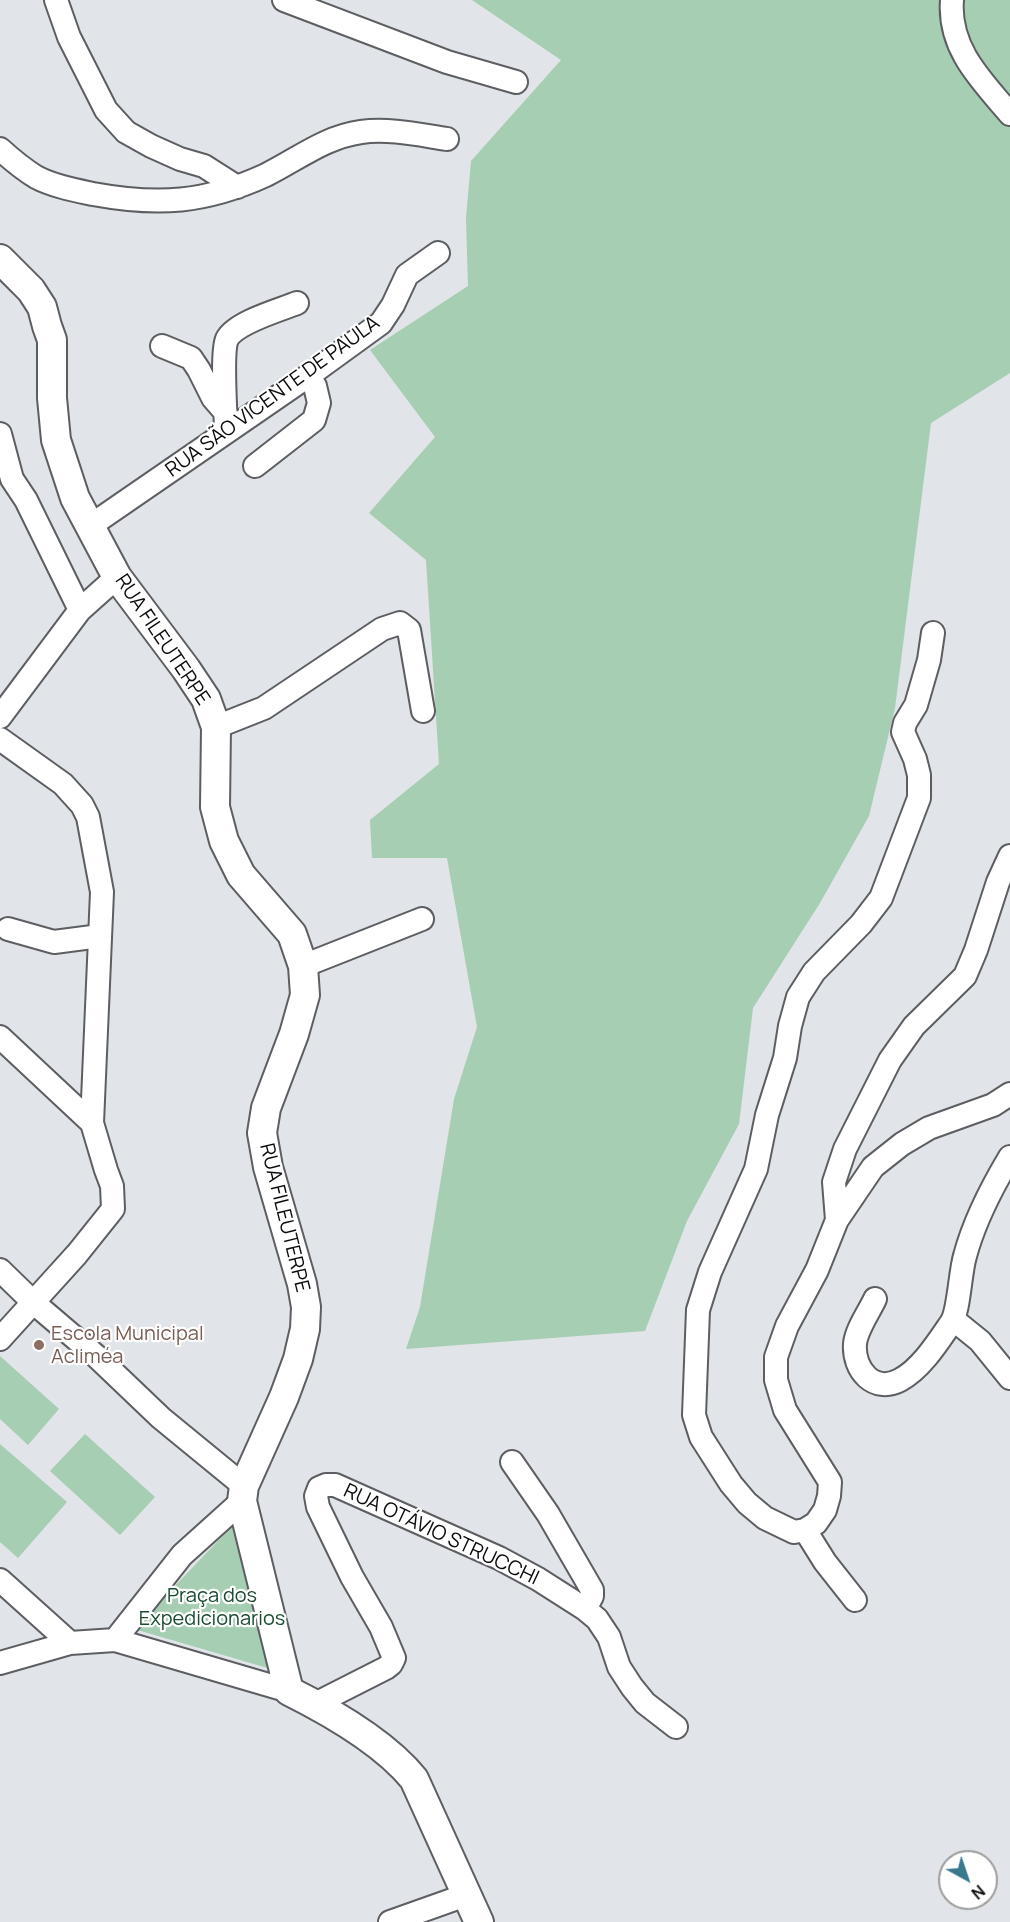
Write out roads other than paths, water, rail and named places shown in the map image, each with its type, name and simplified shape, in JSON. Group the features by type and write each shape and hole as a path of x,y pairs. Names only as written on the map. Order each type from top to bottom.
{"main road":[{"name":"RUA FILEUTERPE","path":"0,259 31,290 42,307 52,340 52,398 56,440 75,498 117,577 206,699 216,727 215,807 224,841 241,875 292,934 303,966 305,995 294,1034 266,1108 262,1133 268,1167 302,1284 306,1307 305,1329 298,1359 284,1397 243,1493"},
{"path":"243,1493 289,1691 315,1704 390,1753 414,1779 479,1922"}],"street":[{"path":"56,0 69,37 106,110 126,132 171,155 204,166 237,187"},
{"path":"284,0 447,62 516,82"},
{"path":"952,0 954,32 962,53 1010,114"},
{"path":"0,149 37,177 68,189 128,201 177,202 237,187 267,174 327,141 361,132 395,132 447,139"},
{"name":"RUA SÃO VICENTE DE PAULA","path":"90,526 226,423 308,376 381,323 393,305 407,275 438,253"},
{"path":"226,423 225,353 228,338 238,329 262,316 297,303"},
{"path":"162,346 191,358 226,423"},
{"path":"255,466 314,420 319,403 315,386 308,376"},
{"path":"0,434 12,479 26,500 80,610"},
{"path":"0,717 80,610 117,577"},
{"path":"216,727 264,708 382,629 400,623 409,630 423,711"},
{"path":"933,633 929,660 916,705 905,723 903,732 915,759 919,775 919,798 912,820 881,898 861,924 814,972 798,997 785,1058 767,1116 756,1169 710,1272 698,1310 694,1415 701,1437 731,1484 747,1503 765,1518 794,1532 805,1530 816,1523 825,1510 829,1496 830,1482 785,1410 776,1380 776,1357 787,1326 817,1270 837,1220 873,1167 902,1143 928,1128 993,1105 1010,1095"},
{"path":"0,739 63,784 82,806 88,817 102,892 92,1123 112,1186 113,1209 77,1254 0,1339"},
{"path":"837,1220 834,1182 845,1149 890,1060 914,1026 965,976 998,882 1010,856"},
{"path":"303,966 422,919"},
{"path":"8,929 54,942 100,936"},
{"path":"0,1037 92,1123"},
{"path":"875,1299 855,1342 856,1362 869,1380 887,1386 902,1380 919,1364 954,1320 965,1255 984,1206 1010,1156"},
{"path":"0,1270 243,1493 182,1555 115,1640"},
{"path":"954,1320 980,1341 1010,1378"},
{"path":"512,1462 548,1514 592,1590 592,1596 585,1609"},
{"name":"RUA OTÁVIO STRUCCHI","path":"315,1704 386,1668 394,1659 381,1627 352,1576 318,1507 316,1496 320,1488 335,1485 499,1558 538,1579 585,1609 597,1619 609,1637 619,1667 632,1687 645,1703 676,1727"},
{"path":"805,1530 825,1562 855,1600"},
{"path":"0,1580 70,1643"},
{"path":"0,1663 70,1643 115,1640 289,1691"},
{"path":"390,1922 466,1895"}],"place":[{"name":"Escola Municipal Acliméa","path":"39,1345"}],"park label":[{"name":"Praça dos Expedicionarios","path":"212,1608"}]}
